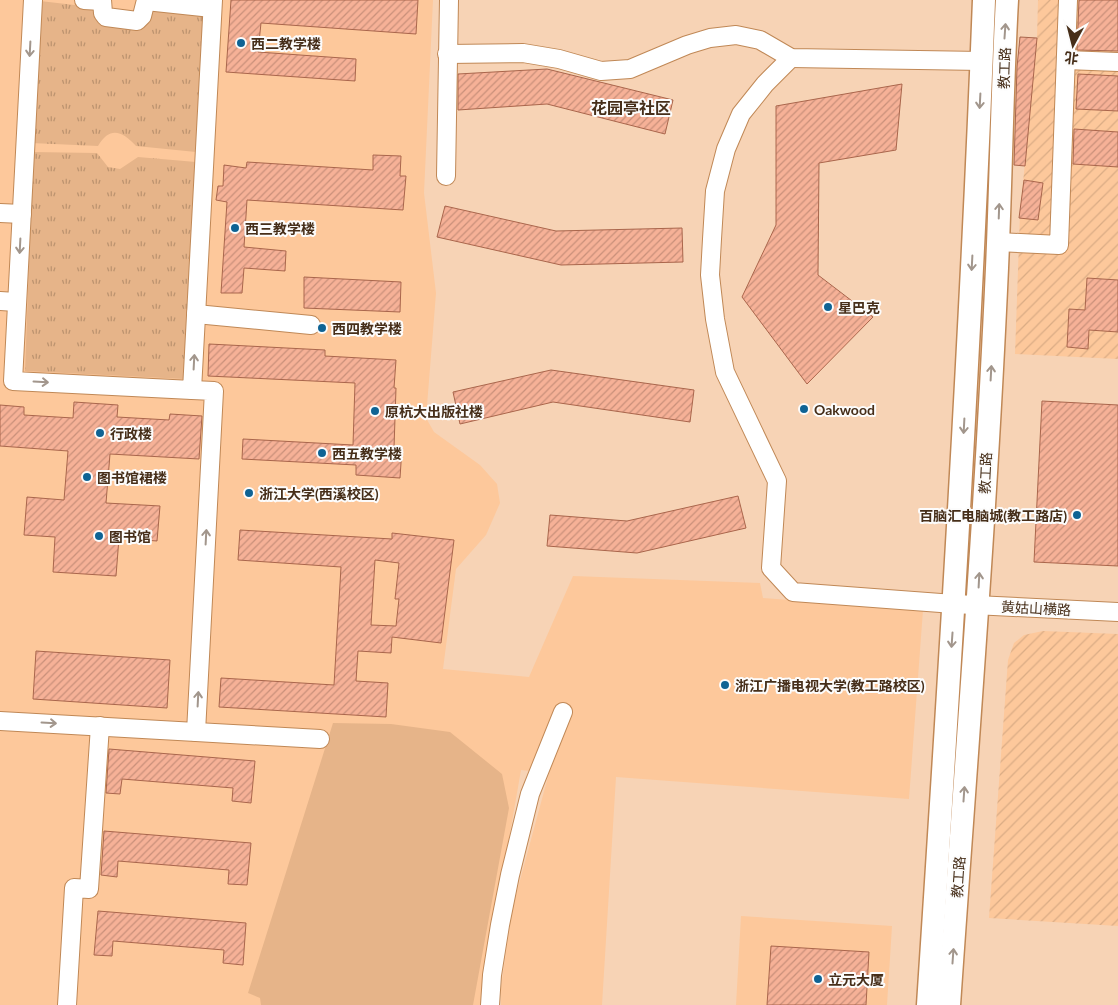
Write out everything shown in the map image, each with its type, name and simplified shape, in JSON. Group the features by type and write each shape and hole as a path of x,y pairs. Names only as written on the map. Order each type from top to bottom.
{"main road":[{"name":"教工路","path":"928,1005 954,604 984,0"},
{"name":"教工路","path":"949,1005 977,605 998,242 1007,0"}],"street":[{"path":"33,0 22,214 8,301 7,380 214,391 196,732"},
{"path":"96,0 106,17 137,21 142,16 146,0 212,4 192,390"},
{"path":"446,176 449,0"},
{"path":"998,242 1059,245 1068,0"},
{"path":"447,54 522,53 559,59 601,71 630,69 710,38 736,35 760,40 790,58 982,62"},
{"name":"黄姑山横路","path":"790,58 765,84 741,114 726,149 715,191 710,275 715,319 725,372 777,481 772,568 793,592 954,604 1118,612"},
{"path":"1066,60 1118,62"},
{"path":"0,213 22,214"},
{"path":"196,314 311,325"},
{"path":"490,1005 492,975 500,925 530,794 563,712"},
{"path":"0,721 320,738"},
{"path":"67,1005 74,888 89,889 100,726"}],"shaded area":[{"name":"浙江大学(西溪校区)","path":"0,0 433,0 424,193 436,293 426,418 434,432 480,465 497,484 500,503 486,535 456,569 443,669 529,677 573,576 760,583 763,598 923,610 909,799 616,777 602,1005 501,1005 501,987 512,910 549,773 521,770 483,1005 0,1005"},
{"path":"1038,0 1118,0 1118,359 1015,354 1020,214 1037,38"},
{"path":"1043,631 1118,634 1118,926 989,918 1008,660 1014,643 1024,635"},
{"path":"741,916 892,926 887,1005 736,1005"}],"green space":[{"path":"40,1 92,7 104,25 136,31 153,10 205,13 196,152 136,146 126,137 116,133 107,135 98,146 31,143"},
{"path":"33,152 97,153 108,167 120,169 138,157 196,162 184,379 25,371"},
{"path":"333,723 391,724 450,732 502,774 509,808 473,1005 261,1005 260,998 248,993"}],"building":[{"name":"西二教学楼","path":"231,0 418,0 416,34 261,23 258,52 356,59 355,81 226,72"},
{"path":"1079,0 1118,0 1118,51 1077,50"},
{"path":"1020,37 1037,38 1025,166 1014,165 1017,67"},
{"path":"547,69 673,100 665,134 547,104 458,110 458,74"},
{"path":"1078,74 1118,76 1118,111 1076,109"},
{"path":"902,84 896,150 819,163 818,275 873,317 807,384 742,297 776,225 776,106"},
{"path":"1074,129 1118,132 1118,167 1073,164"},
{"name":"西三教学楼","path":"373,155 401,156 400,176 406,176 403,210 247,200 244,247 286,251 285,271 244,268 242,293 221,293 227,202 216,200 218,186 223,186 224,165 246,168 247,162 373,170"},
{"path":"1024,180 1043,183 1038,220 1019,218"},
{"path":"445,206 556,231 682,228 683,262 561,265 437,237"},
{"path":"304,277 401,282 400,312 304,308"},
{"path":"1087,278 1118,280 1118,332 1089,330 1088,349 1067,347 1069,309 1085,310"},
{"path":"209,344 325,350 325,356 396,360 394,448 402,448 400,478 356,475 356,465 242,459 243,439 353,445 355,383 208,376"},
{"path":"551,370 694,390 690,422 553,402 460,424 453,392"},
{"name":"百脑汇电脑城(教工路店)","path":"1042,401 1118,405 1118,566 1034,562"},
{"path":"74,402 118,405 117,417 169,420 170,414 202,416 199,459 110,454 106,503 160,506 157,541 119,538 116,576 53,572 55,537 24,535 27,497 64,500 68,451 0,446 0,405 24,407 24,415 73,418"},
{"path":"738,496 746,528 637,553 547,546 550,515 627,521"},
{"path":"240,530 392,539 392,533 454,540 441,643 392,637 391,653 358,651 356,681 388,683 386,717 219,707 221,678 334,685 341,567 238,560","holes":["375,560 399,563 395,599 399,599 396,626 371,625"]},
{"path":"36,651 170,660 167,708 33,699"},
{"path":"109,749 255,761 251,803 232,801 233,788 122,779 120,794 106,793"},
{"path":"104,831 251,843 247,885 228,884 229,870 118,861 117,877 101,875"},
{"path":"98,911 246,923 243,965 223,963 224,950 113,941 112,956 94,955"},
{"name":"立元大厦","path":"771,946 869,952 866,1005 767,1005"}],"place":[{"name":"西二教学楼","path":"241,43"},
{"name":"西三教学楼","path":"235,228"},
{"name":"星巴克","path":"828,307"},
{"name":"西四教学楼","path":"322,328"},
{"name":"Oakwood","path":"804,409"},
{"name":"原杭大出版社楼","path":"375,411"},
{"name":"行政楼","path":"100,433"},
{"name":"西五教学楼","path":"322,453"},
{"name":"图书馆裙楼","path":"87,477"},
{"name":"浙江大学(西溪校区)","path":"249,493"},
{"name":"百脑汇电脑城(教工路店)","path":"1077,515"},
{"name":"图书馆","path":"99,536"},
{"name":"浙江广播电视大学(教工路校区)","path":"725,685"},
{"name":"立元大厦","path":"818,979"}],"district":[{"name":"花园亭社区","path":"631,107"}]}
